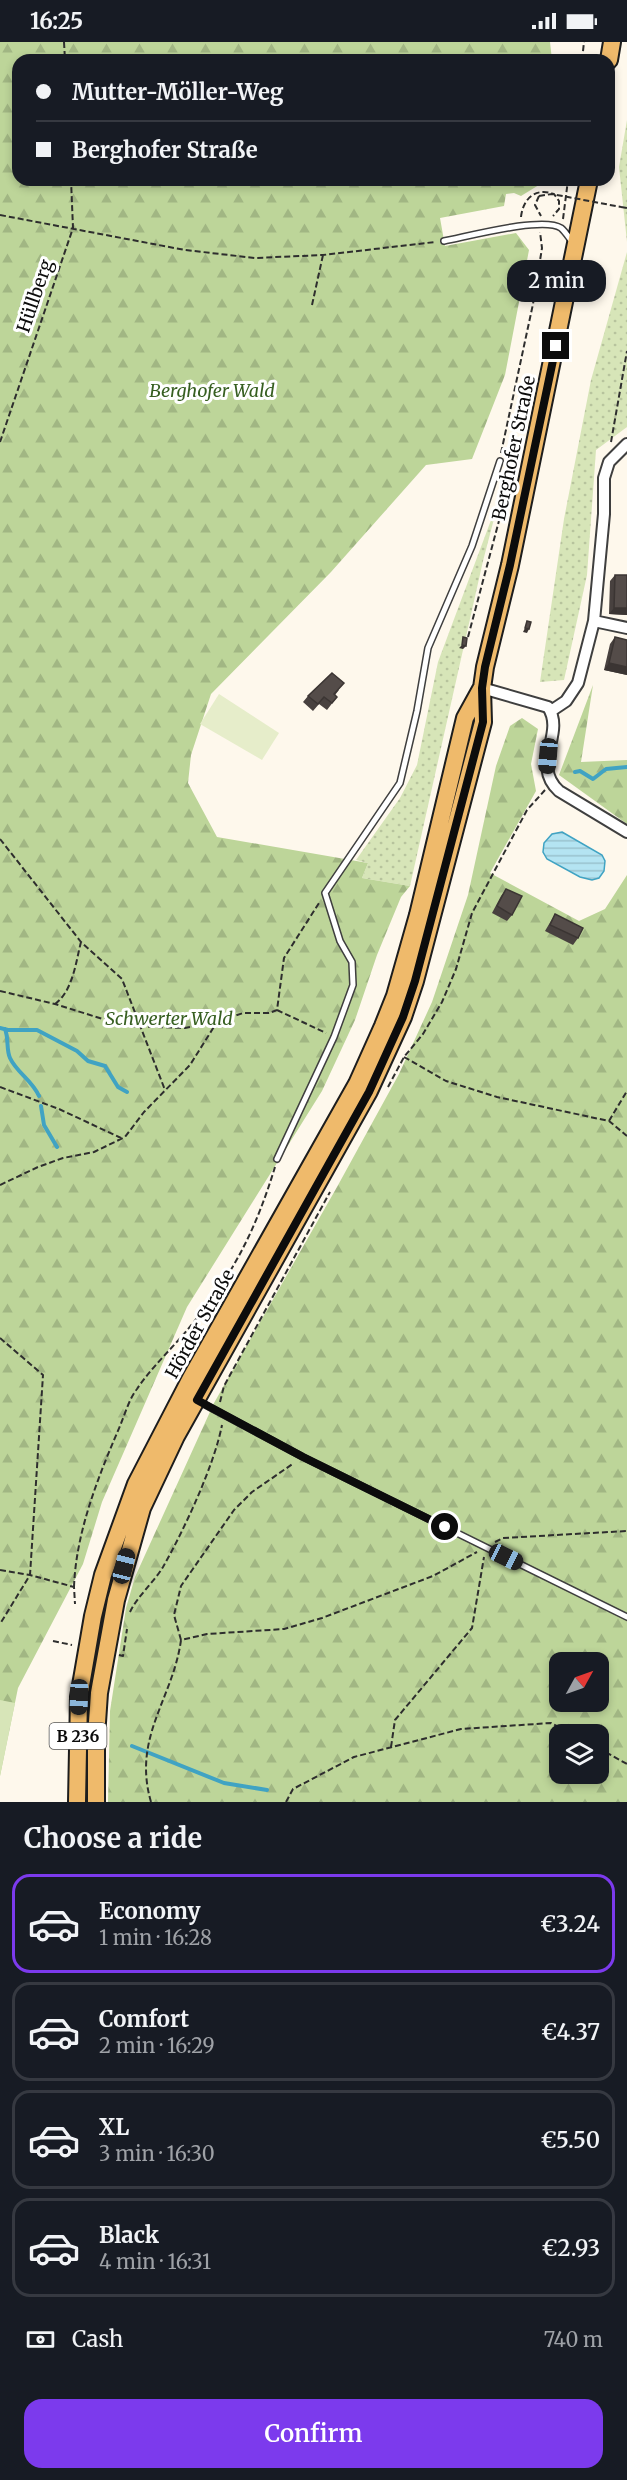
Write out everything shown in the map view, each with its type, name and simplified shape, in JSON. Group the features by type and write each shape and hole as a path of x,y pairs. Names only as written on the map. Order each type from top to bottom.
{"main road":[{"name":"Berghofer Straße","path":"433,886 483,722 482,688 588,186"},
{"name":"Hörder Straße","path":"96,1802 97,1710 116,1600 142,1508 176,1436 382,1066 415,981 433,886"},
{"name":"Hörder Straße","path":"77,1802 79,1697 87,1648 103,1575 136,1484 191,1378 357,1084 395,996 433,886"}],"street":[{"path":"551,711 573,693 594,621 604,514 604,478 609,462 627,444"},
{"path":"594,621 627,628"},
{"path":"482,688 544,704 554,717 546,771 551,783 559,791 627,832"}],"lane":[{"path":"444,241 521,226 552,225 561,228 576,246"},
{"path":"277,1159 334,1037 352,985 354,973 352,962 340,941 325,892 400,783 417,711 428,648 472,546 500,461"},
{"path":"197,1400 303,1457 627,1617"}],"path":[{"path":"71,186 73,228"},
{"path":"561,228 567,186"},
{"path":"521,226 522,207 532,194 543,192 554,194 559,201 559,209 551,216 541,216 535,205 539,196 552,194 621,207 627,208"},
{"path":"0,215 185,250 255,258 323,255 444,241"},
{"path":"500,461 533,304 542,248 539,226"},
{"name":"Hüllberg","path":"0,441 73,228"},
{"path":"312,305 323,255"},
{"path":"610,445 627,351"},
{"path":"468,637 512,472 503,446"},
{"path":"387,1088 404,1057 423,1034 442,1002 456,969 472,914 499,862 527,810 551,783"},
{"path":"0,839 81,942 122,979 165,1090"},
{"path":"277,1010 284,958 325,892"},
{"path":"55,1004 63,999 81,942"},
{"path":"0,991 55,1004 125,1026 185,1028 218,1022 243,1013 269,1013 277,1010 334,1037"},
{"path":"0,1185 38,1167 63,1158 94,1152 122,1138 190,1065 218,1022"},
{"path":"404,1057 446,1081 497,1097 609,1121 627,1136"},
{"path":"0,1087 58,1109 122,1138"},
{"path":"609,1121 627,1091"},
{"path":"75,1604 75,1560 82,1532 107,1457 135,1391 228,1279 262,1211 277,1159"},
{"path":"129,1615 130,1609 162,1568 181,1532 217,1448 222,1426 220,1403 224,1386 331,1192"},
{"path":"0,1338 44,1375 30,1575 0,1624"},
{"path":"151,1802 145,1754 163,1696 178,1662 181,1640 174,1615 181,1586 234,1510 252,1492 303,1457"},
{"path":"181,1640 207,1634 284,1629 322,1618 433,1576 503,1538 627,1531"},
{"path":"391,1747 395,1720 472,1628 486,1547"},
{"path":"0,1570 75,1587"},
{"path":"107,1653 123,1656 128,1621"},
{"path":"53,1641 87,1648"},
{"path":"286,1802 293,1789 354,1757 461,1729 553,1724"},
{"path":"609,1754 627,1764"}],"green space":[{"path":"0,42 550,42 551,54 12,54 12,186 537,186 521,196 514,193 506,194 504,206 440,218 445,246 516,233 529,250 505,375 472,459 426,465 331,572 211,694 191,755 188,783 217,837 368,863 362,878 410,886 401,897 377,955 355,1020 322,1091 187,1307 102,1502 83,1564 18,1688 0,1776"},
{"path":"627,120 627,242 619,167"},
{"path":"627,252 627,427 596,450 587,575 564,680 540,682 564,519 591,380"},
{"path":"500,496 483,561 410,886 362,878 368,863 356,860 400,798 417,765 438,662"},
{"path":"593,685 581,762 627,760 627,824 559,775"},
{"path":"219,694 279,733 262,760 200,724"},
{"path":"522,718 538,729 531,764 536,791 490,873 579,921 605,909 627,875 627,1802 108,1802 110,1711 126,1608 135,1577 214,1403 399,1074 432,1002 468,895 496,766 510,726"},
{"path":"0,1700 15,1703 0,1776"}],"water":[{"path":"562,832 602,855 605,861 604,871 599,878 592,880 580,877 547,859 543,852 544,843 552,834"}],"building":[{"path":"615,575 627,575 627,608 614,608"},
{"path":"527,621 531,622 529,629 525,628"},
{"path":"463,637 467,638 466,646 462,645"},
{"path":"615,637 627,640 627,667 609,663"},
{"path":"332,673 344,683 334,694 337,697 332,703 324,697 318,704 308,696"},
{"path":"506,889 522,896 512,915 497,906"},
{"path":"555,914 583,928 578,938 550,925"}],"waterway":[{"path":"575,772 580,771 593,779 606,769 627,767"},
{"path":"0,1028 37,1030 77,1051 88,1061 105,1066 118,1087 127,1092"},
{"path":"5,1029 10,1058 39,1096"},
{"path":"41,1106 44,1125 57,1147"},
{"path":"132,1746 224,1783 267,1790"}],"route":[{"path":"445,1527 303,1457 197,1400 369,1092 403,1017 427,940 483,722 482,688 485,667 510,565 556,346"}],"park label":[{"name":"Berghofer Wald","path":"212,391"},
{"name":"Schwerter Wald","path":"169,1019"}]}
